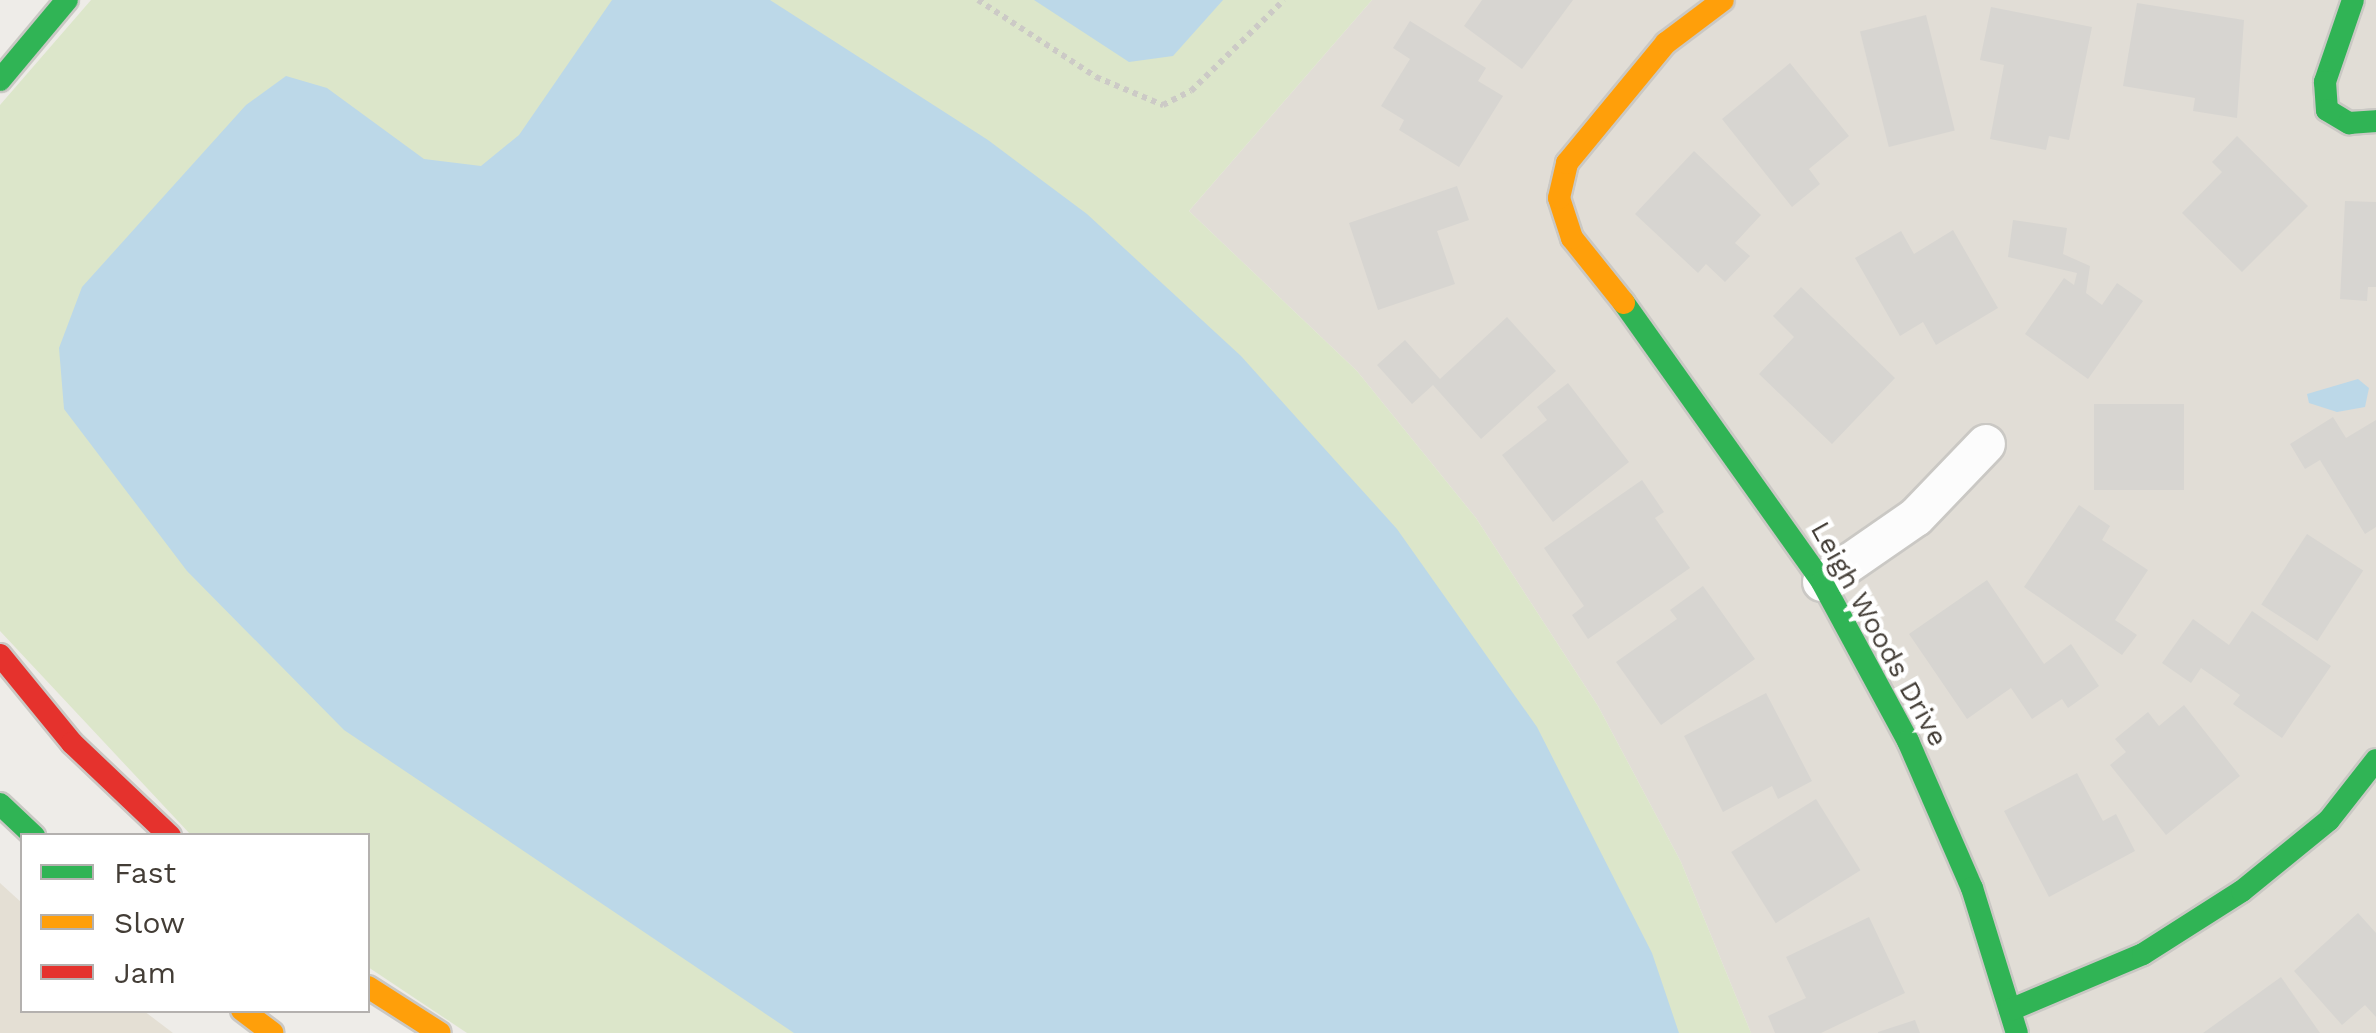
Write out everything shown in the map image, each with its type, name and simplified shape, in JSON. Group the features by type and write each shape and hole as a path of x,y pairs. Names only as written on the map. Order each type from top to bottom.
{"street":[{"path":"0,80 67,0"},
{"name":"Leigh Woods Drive","path":"1723,0 1666,42 1603,114 1567,162 1559,198 1572,238 1672,362 1822,582 1916,757 1972,888 2017,1033"},
{"path":"2353,0 2325,82 2327,110 2349,123 2376,121"},
{"path":"1822,582 1916,517 1986,444"},
{"path":"0,655 72,742 167,833"},
{"path":"2010,1010 2142,954 2242,891 2329,820 2376,760"},
{"path":"0,804 31,833"},
{"path":"370,987 440,1033"},
{"path":"246,1013 272,1033"}],"path":[{"path":"978,0 1096,77 1163,105 1191,91 1284,0"}],"shaded area":[{"path":"1372,0 2376,0 2376,1033 1751,1033 1681,862 1598,706 1476,518 1357,371 1189,211"},
{"path":"0,883 20,901 20,1013 147,1013 173,1033 0,1033"}],"green space":[{"path":"91,0 1372,0 1189,211 1357,371 1476,518 1598,706 1681,862 1751,1033 467,1033 370,968 370,833 189,833 0,631 0,105"}],"water":[{"path":"612,0 770,0 988,140 1087,214 1241,356 1397,529 1537,727 1652,953 1679,1033 794,1033 344,730 187,571 64,409 59,348 82,287 246,105 286,76 327,88 424,159 481,166 519,135"},
{"path":"1034,0 1223,0 1173,56 1129,62"},
{"path":"2358,379 2369,388 2365,407 2337,412 2309,403 2307,394"}],"building":[{"path":"1482,0 1573,0 1522,69 1464,26"},
{"path":"2137,3 2244,20 2237,118 2193,111 2195,98 2123,86"},
{"path":"1991,7 2092,27 2069,140 2049,136 2046,150 1990,139 2004,65 1980,60"},
{"path":"1926,15 1955,130 1889,147 1860,31"},
{"path":"1410,21 1486,68 1478,81 1503,96 1459,167 1399,130 1404,120 1381,106 1410,59 1393,48"},
{"path":"1790,63 1849,136 1809,169 1820,184 1792,207 1722,119"},
{"path":"2237,136 2308,206 2242,272 2182,213 2222,172 2212,162"},
{"path":"1694,151 1761,215 1735,243 1750,256 1725,282 1706,264 1698,273 1635,214"},
{"path":"1457,186 1469,220 1437,231 1455,284 1378,310 1349,223"},
{"path":"2345,201 2376,202 2376,287 2368,287 2367,301 2340,299"},
{"path":"2013,220 2067,228 2063,254 2090,266 2086,293 2102,305 2117,283 2143,301 2088,379 2025,334 2064,278 2074,285 2077,273 2008,257"},
{"path":"1953,230 1998,308 1936,345 1923,322 1900,336 1855,258 1901,231 1914,254"},
{"path":"1801,287 1895,378 1832,444 1759,374 1794,337 1773,316"},
{"path":"1507,317 1556,371 1481,439 1433,385 1412,404 1377,365 1405,340 1440,379"},
{"path":"1568,383 1629,462 1553,522 1502,455 1547,420 1537,407"},
{"path":"2094,404 2184,404 2184,490 2094,490"},
{"path":"2333,417 2346,438 2376,420 2376,527 2365,534 2320,460 2305,469 2290,444"},
{"path":"1642,480 1664,512 1655,518 1690,568 1588,639 1572,615 1584,606 1544,548"},
{"path":"2079,505 2110,526 2102,540 2148,570 2115,620 2137,635 2122,655 2024,587"},
{"path":"2307,534 2363,570 2317,641 2261,604"},
{"path":"1987,580 2044,664 2071,644 2099,686 2068,708 2062,699 2032,719 2011,688 1967,719 1909,634"},
{"path":"1703,586 1755,659 1661,725 1616,662 1677,619 1670,610"},
{"path":"2252,611 2331,666 2282,738 2233,704 2240,695 2201,668 2191,683 2162,663 2193,619 2229,645"},
{"path":"1766,693 1812,781 1778,799 1772,786 1723,812 1684,736"},
{"path":"2184,705 2240,776 2166,835 2110,765 2126,752 2115,739 2148,712 2159,726"},
{"path":"2077,773 2103,821 2116,814 2135,851 2049,897 2004,811"},
{"path":"1816,799 1861,870 1776,923 1731,852"},
{"path":"2358,913 2376,933 2376,1017 2365,1005 2342,1025 2294,971"},
{"path":"1869,917 1905,993 1821,1033 1775,1033 1768,1016 1806,998 1786,957"},
{"path":"2281,977 2320,1033 2203,1033"},
{"path":"1915,1020 1920,1033 1878,1033 1878,1032"}],"traffic: fast":[{"path":"0,80 67,0"},
{"path":"2353,0 2325,82 2327,110 2349,123 2376,121"},
{"path":"1624,303 1822,582 1908,741 1972,888 2017,1033"},
{"path":"2010,1010 2143,954 2242,891 2329,820 2376,760"},
{"path":"0,804 31,833"}],"traffic: slow":[{"path":"1624,303 1572,238 1559,198 1567,163 1666,43 1723,0"},
{"path":"370,988 440,1033"},
{"path":"246,1013 272,1033"}],"traffic: jam":[{"path":"0,655 72,743 167,833"}]}
